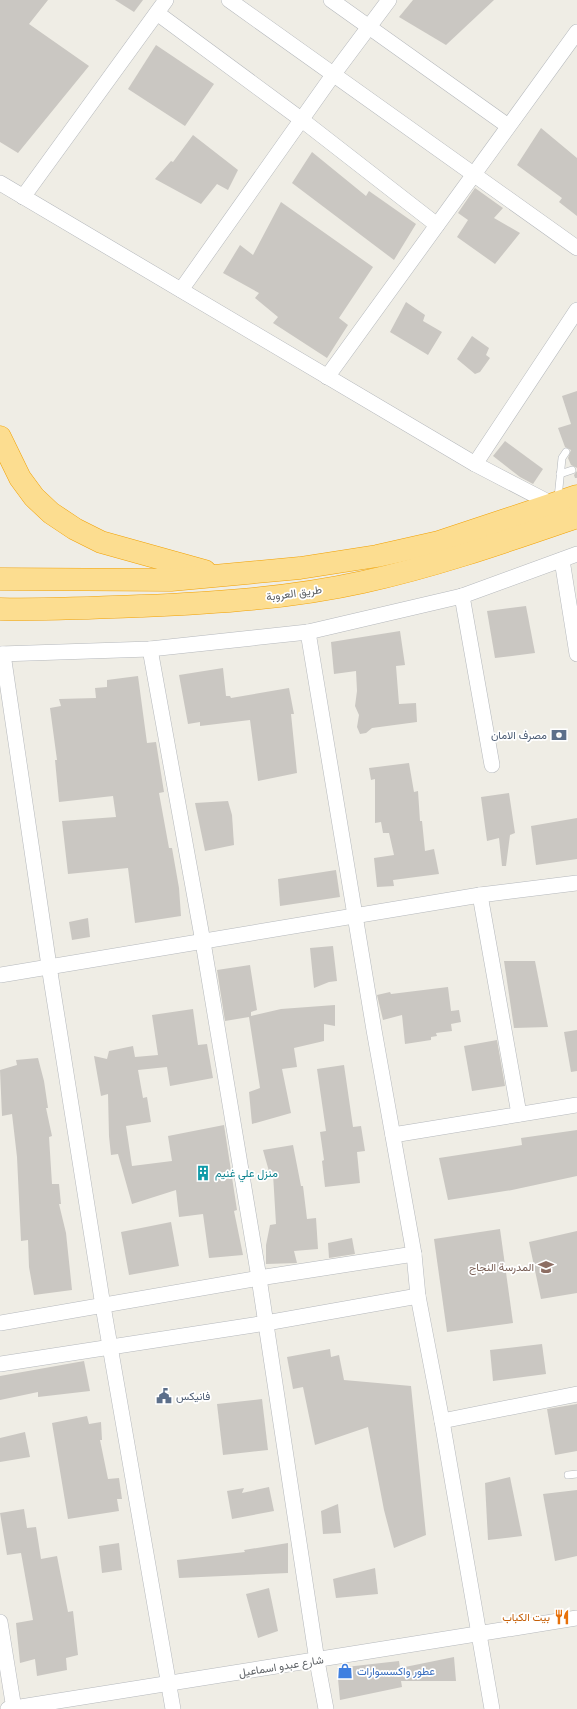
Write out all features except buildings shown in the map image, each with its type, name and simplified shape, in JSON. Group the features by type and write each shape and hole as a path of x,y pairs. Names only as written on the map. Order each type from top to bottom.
{"highway":[{"path":"0,437 20,478 34,497 51,512 75,529 101,542 173,563 222,575"},
{"path":"0,579 143,581 300,568 377,556 438,542 562,501"},
{"name":"طريق العروبة","path":"0,609 51,610 226,602 303,593 363,582 419,568 577,517"},
{"path":"0,621 51,610"}],"street":[{"path":"24,197 166,0"},
{"path":"229,0 577,248"},
{"path":"331,0 508,126"},
{"path":"181,290 388,0"},
{"path":"157,13 302,120 437,225"},
{"path":"327,377 577,32"},
{"path":"0,182 475,464 562,501"},
{"path":"475,464 577,310"},
{"path":"173,1709 103,1306 1,654 150,649 308,632 462,596 577,554"},
{"path":"562,560 577,654"},
{"path":"462,596 492,765"},
{"path":"308,632 414,1254 418,1296 442,1421 492,1709"},
{"path":"150,649 203,942 259,1278 317,1660 326,1709"},
{"path":"0,975 356,917 480,895 577,882"},
{"path":"480,895 519,1114"},
{"path":"393,1135 577,1105"},
{"path":"0,1323 259,1278 414,1254"},
{"path":"0,1364 266,1323 418,1296"},
{"path":"442,1421 577,1394"},
{"name":"شارع عبدو اسماعيل","path":"12,1709 480,1635 577,1618"},
{"path":"0,1622 12,1709"}],"lane":[{"path":"562,501 560,474 562,458 566,452"},
{"path":"560,474 572,470"},
{"path":"568,1475 577,1474"}],"place":[{"name":"مصرف الامان","path":"559,735"},
{"name":"منزل علي غنيم","path":"203,1173"},
{"name":"المدرسة النجاح","path":"546,1267"},
{"name":"فانيكس","path":"164,1396"},
{"name":"بيت الكباب","path":"562,1617"},
{"name":"عطور واكسسوارات","path":"345,1671"}]}
